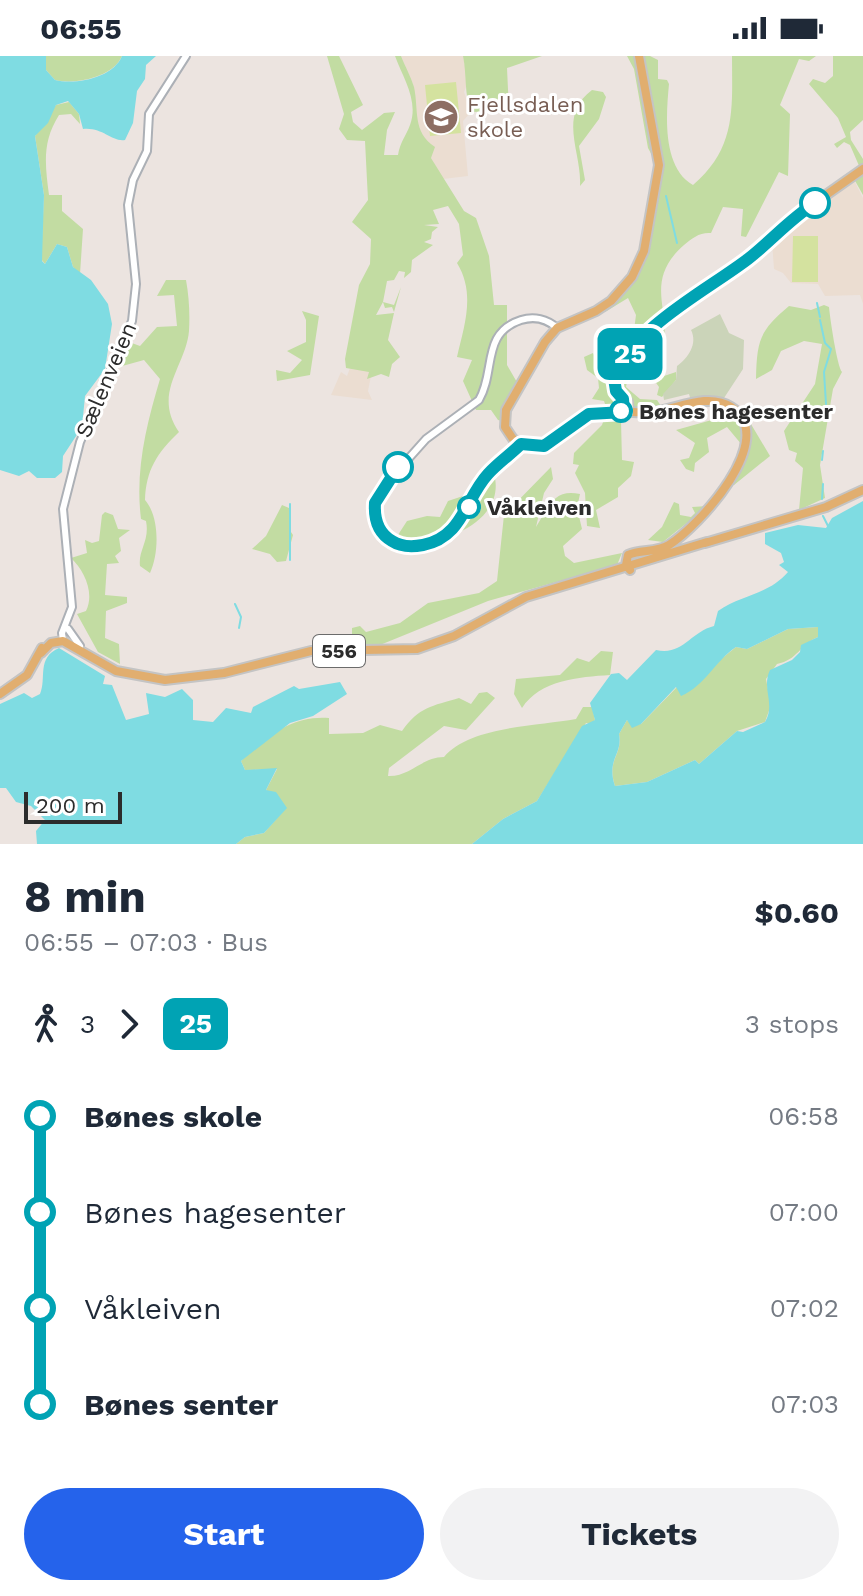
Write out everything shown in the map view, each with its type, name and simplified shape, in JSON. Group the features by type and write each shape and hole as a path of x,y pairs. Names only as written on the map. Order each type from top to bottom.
{"main road":[{"path":"630,563 671,544 709,510 732,476 746,433 738,413 720,402 589,414 544,446 521,444 507,431 506,410 543,344 557,328 611,301 632,277 646,245 659,165 639,56"},
{"path":"627,412 623,399 614,387 616,373 629,355 667,317 863,169"},
{"name":"556","path":"65,633 91,657 128,676 165,680 224,673 311,651 407,651 454,636 519,599 630,563 826,507 863,490"},
{"name":"556","path":"630,563 642,563 707,542"},
{"name":"556","path":"65,633 91,657"},
{"path":"0,694 24,679 41,653 65,633"}],"street":[{"name":"Sælenveien","path":"65,633 72,603 62,525 64,504 80,442 132,321 136,277 128,230 128,205 133,180 147,151 149,114 186,56"},
{"path":"521,444 490,471 463,518 440,538 423,545 404,546 390,540 379,528 375,506 384,486 426,439 479,400 492,346 501,331 528,318 543,320 557,328"}],"shaded area":[{"name":"Fjellsdalen skole","path":"401,56 463,56 468,82 464,92 471,112 463,121 468,176 443,179 431,158 416,121 413,84"},
{"path":"855,182 863,198 863,304 860,295 825,296 818,284 791,283 783,273 774,269 772,242 800,217"},
{"path":"350,368 372,371 368,391 372,400 331,395 341,372 347,376"}],"green space":[{"path":"46,56 122,56 111,69 93,78 64,81 55,80 46,70"},
{"path":"327,56 339,56 363,105 351,112 353,122 362,130 384,113 395,112 387,130 384,155 398,155 410,125 413,107 395,56 401,56 414,87 420,127 435,147 431,158 464,211 476,218 489,256 494,305 507,305 507,365 518,384 506,422 498,420 491,410 476,410 463,381 472,360 457,357 467,310 466,286 457,263 463,255 459,224 448,206 433,210 439,224 424,225 438,227 432,232 431,239 424,242 433,245 412,260 411,272 404,278 405,272 399,271 394,280 387,281 383,302 376,315 394,313 388,340 400,357 392,364 389,377 381,374 367,379 369,372 346,368 359,285 370,264 371,239 352,222 368,200 365,141 347,140 339,129 344,114"},
{"path":"463,56 542,56 507,68 509,111 471,112"},
{"path":"627,56 650,56 658,60 658,79 667,80 669,84 667,125 671,153 683,177 693,185 718,156 725,141 731,110 732,56 816,56 809,61 799,59 780,105 790,114 788,176 779,172 746,237 741,236 743,209 723,207 711,233 696,236 684,245 670,260 663,275 661,290 665,331 655,359 664,376 676,372 676,380 662,397 657,395 659,387 654,380 647,380 640,373 637,363 657,342 647,331 622,358 626,366 624,374 635,370 628,376 626,387 640,399 657,400 661,406 627,414 621,421 622,460 634,462 631,476 618,488 618,497 596,510 600,528 587,526 585,493 575,473 579,465 573,464 574,453 602,425 607,410 604,401 592,399 599,388 598,378 587,370 584,357 593,353 596,359 634,330 636,315 628,298 605,312 604,309 632,278 664,165 662,156 653,157 648,148 634,69"},
{"path":"833,56 863,56 863,120 850,132 851,140 863,159 863,195 854,179 860,168 850,145 844,142 837,148 834,144 846,137 838,118 809,84 813,79 825,83 833,76"},
{"path":"456,82 461,133 430,136 425,85"},
{"path":"592,90 603,92 606,97 599,119 579,146 585,180 580,186 573,123 582,100"},
{"path":"69,102 79,114 80,124 71,114 59,115 47,144 46,173 49,195 62,195 62,211 83,229 80,274 73,267 67,247 57,244 45,264 41,259 44,195 35,136 56,105"},
{"path":"793,236 818,236 818,282 792,282"},
{"path":"166,280 186,280 189,331 170,392 169,405 179,432 154,463 146,489 145,500 156,526 155,556 150,573 140,566 147,528 146,521 141,519 139,483 146,431 160,379 144,360 115,368 129,342 140,346 157,327 177,326 174,295 157,296"},
{"path":"401,287 394,312 392,307 385,308 383,302 394,305"},
{"path":"824,305 829,307 842,372 833,389 820,465 825,498 799,510 803,468 795,461 797,453 789,450 784,431 815,384 822,344 804,341 781,351 772,370 756,379 757,355 766,330 789,306 811,310"},
{"path":"302,311 319,316 310,375 277,381 276,370 290,373 302,360 287,351 306,342 306,320"},
{"path":"720,314 729,333 744,340 743,369 724,398 691,401 689,394 664,400 663,394 676,380 677,366 691,350 691,330"},
{"path":"732,402 742,409 770,456 730,485 742,445 727,427 707,438 709,452 695,463 694,472 686,469 680,460 689,458 695,443 676,430 726,416 726,407"},
{"path":"551,467 553,479 544,493 536,527 557,497 580,494 577,508 582,529 563,546 565,556 574,563 622,553 617,565 488,601 380,645 363,645 352,639 352,628 360,626 366,632 400,623 428,603 479,593 497,581 504,515"},
{"path":"494,474 495,491 490,507 464,530 429,541 396,538 407,521 427,516 440,517 448,501 463,496"},
{"path":"674,502 679,504 680,515 691,517 695,513 692,507 708,506 663,542 648,540 662,527"},
{"path":"282,505 289,508 289,529 293,535 286,561 277,562 270,554 252,549 266,536"},
{"path":"105,512 113,515 118,529 130,530 119,538 121,551 115,556 119,563 107,564 105,595 127,597 127,603 106,611 105,638 119,644 120,664 98,652 77,614 86,611 89,589 84,575 71,558 87,553 85,540 92,543 99,541"},
{"path":"818,627 818,637 790,659 777,664 766,679 771,705 765,722 737,731 699,764 695,760 647,782 615,786 613,763 619,748 619,734 627,720 632,725 641,724 677,687 680,692 736,647 747,649 788,629"},
{"path":"601,651 613,652 610,675 573,679 550,686 539,691 522,708 514,694 516,679 560,675 577,658 589,662"},
{"path":"487,692 495,698 466,730 444,726 389,768 388,776 444,757 470,739 487,733 576,719 583,707 592,707 595,720 592,724 586,723 537,801 503,819 472,844 236,844 245,837 264,833 286,808 266,790 277,769 245,770 241,761 281,729 304,720 329,718 329,734 363,733 380,725 402,731 427,708 459,698 471,704 479,693"}],"water":[{"path":"0,56 46,56 46,70 55,80 73,81 102,75 111,70 122,56 156,56 146,65 145,79 137,91 133,123 125,140 83,129 79,114 68,101 56,105 48,123 35,136 44,195 42,261 45,264 57,244 67,247 73,267 91,280 108,304 112,324 105,369 85,396 82,427 63,456 62,472 55,478 37,478 29,471 19,476 0,470"},
{"path":"863,501 863,844 472,844 503,819 537,801 582,726 595,720 590,703 611,674 619,673 627,680 656,650 680,647 714,626 718,611 764,590 788,572 779,565 784,562 781,553 765,544 765,533 798,525 826,528 832,518","holes":["818,627 818,637 801,645 800,652 792,660 770,670 767,683 769,709 765,722 743,732 737,731 699,764 695,760 647,782 615,786 613,763 619,747 619,734 627,720 632,728 641,724 676,687 681,696 689,692 736,647 747,649 788,629"]},
{"path":"59,648 105,676 103,684 112,685 126,720 149,714 146,693 165,697 182,689 193,700 193,720 213,722 226,708 251,713 253,707 294,686 299,689 340,682 347,694 313,716 290,723 241,761 245,770 277,768 266,790 276,792 287,808 264,833 245,837 236,844 37,844 36,831 45,820 31,806 16,802 6,788 0,788 0,704 24,693 32,698 40,694 47,657"}],"waterway":[{"path":"666,196 677,243"},
{"path":"817,303 820,317"},
{"path":"820,320 825,343 831,349 824,372 826,404"},
{"path":"822,460 823,451"},
{"path":"822,499 823,484"},
{"path":"290,504 290,560"},
{"path":"823,516 828,526"},
{"path":"235,604 241,617 239,628"}],"bus line":[{"name":"25","path":"398,467 375,503 379,528 394,543 404,546 423,545 440,538 463,518 490,471 521,444 544,446 589,414 624,412 623,399 614,387 614,378 635,348 683,303 750,257 815,203"}],"place":[{"name":"Fjellsdalen skole","path":"441,117"},
{"name":"Bønes hagesenter","path":"621,411"},
{"name":"Våkleiven","path":"469,507"}]}
